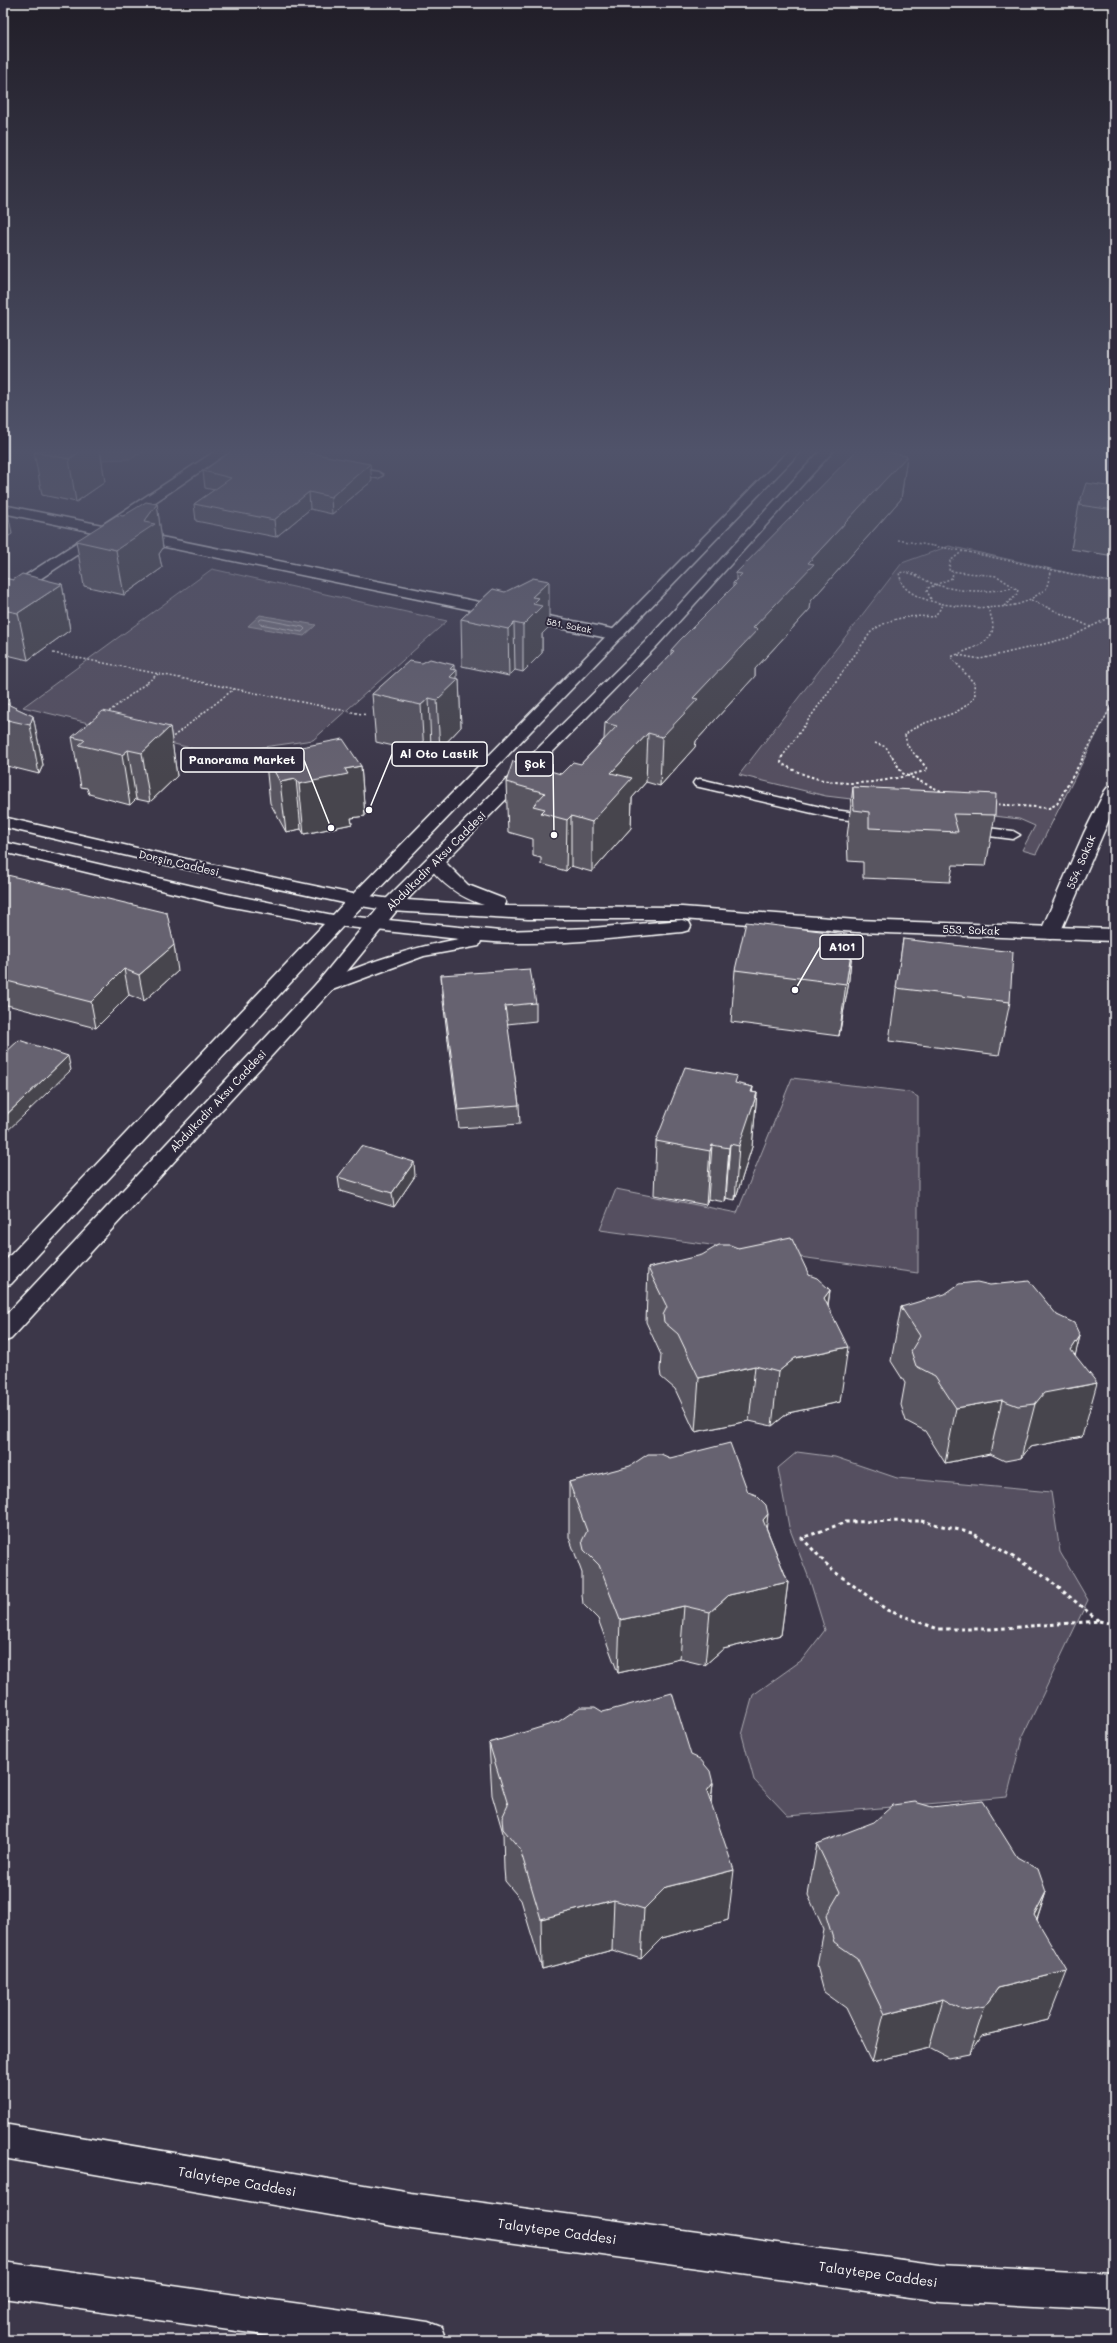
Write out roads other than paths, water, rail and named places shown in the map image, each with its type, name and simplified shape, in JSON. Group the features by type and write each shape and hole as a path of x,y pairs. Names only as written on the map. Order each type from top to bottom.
{"main road":[{"path":"3,596 59,559"},
{"name":"581. Sokak","path":"242,559 617,635"},
{"path":"3,1278 301,962 356,900 690,559"},
{"name":"Abdulkadir Aksu Caddesi","path":"3,1332 324,987 391,905 650,645 728,559"},
{"name":"554. Sokak","path":"1050,933 1093,833 1114,791"},
{"name":"Dorşin Caddesi","path":"3,822 174,862 356,900 391,905 528,913"},
{"path":"3,847 227,900 337,921 500,937 592,934 672,926 829,924"},
{"path":"435,862 450,880 464,893 528,913 682,913 829,924"},
{"name":"553. Sokak","path":"829,924 1114,935"},
{"path":"324,987 409,954 500,937"},
{"name":"Talaytepe Caddesi","path":"3,2141 435,2214 939,2283 1114,2292"},
{"path":"3,2280 427,2340"}],"lane":[{"path":"700,783 834,814 888,821"},
{"path":"959,829 1013,835"}],"water":[{"path":"260,615 316,625 304,636 248,626"}],"place":[{"name":"Al Oto Lastik","path":"369,810"},
{"name":"Panorama Market","path":"331,828"},
{"name":"Şok","path":"554,835"},
{"name":"A101","path":"795,990"}]}
